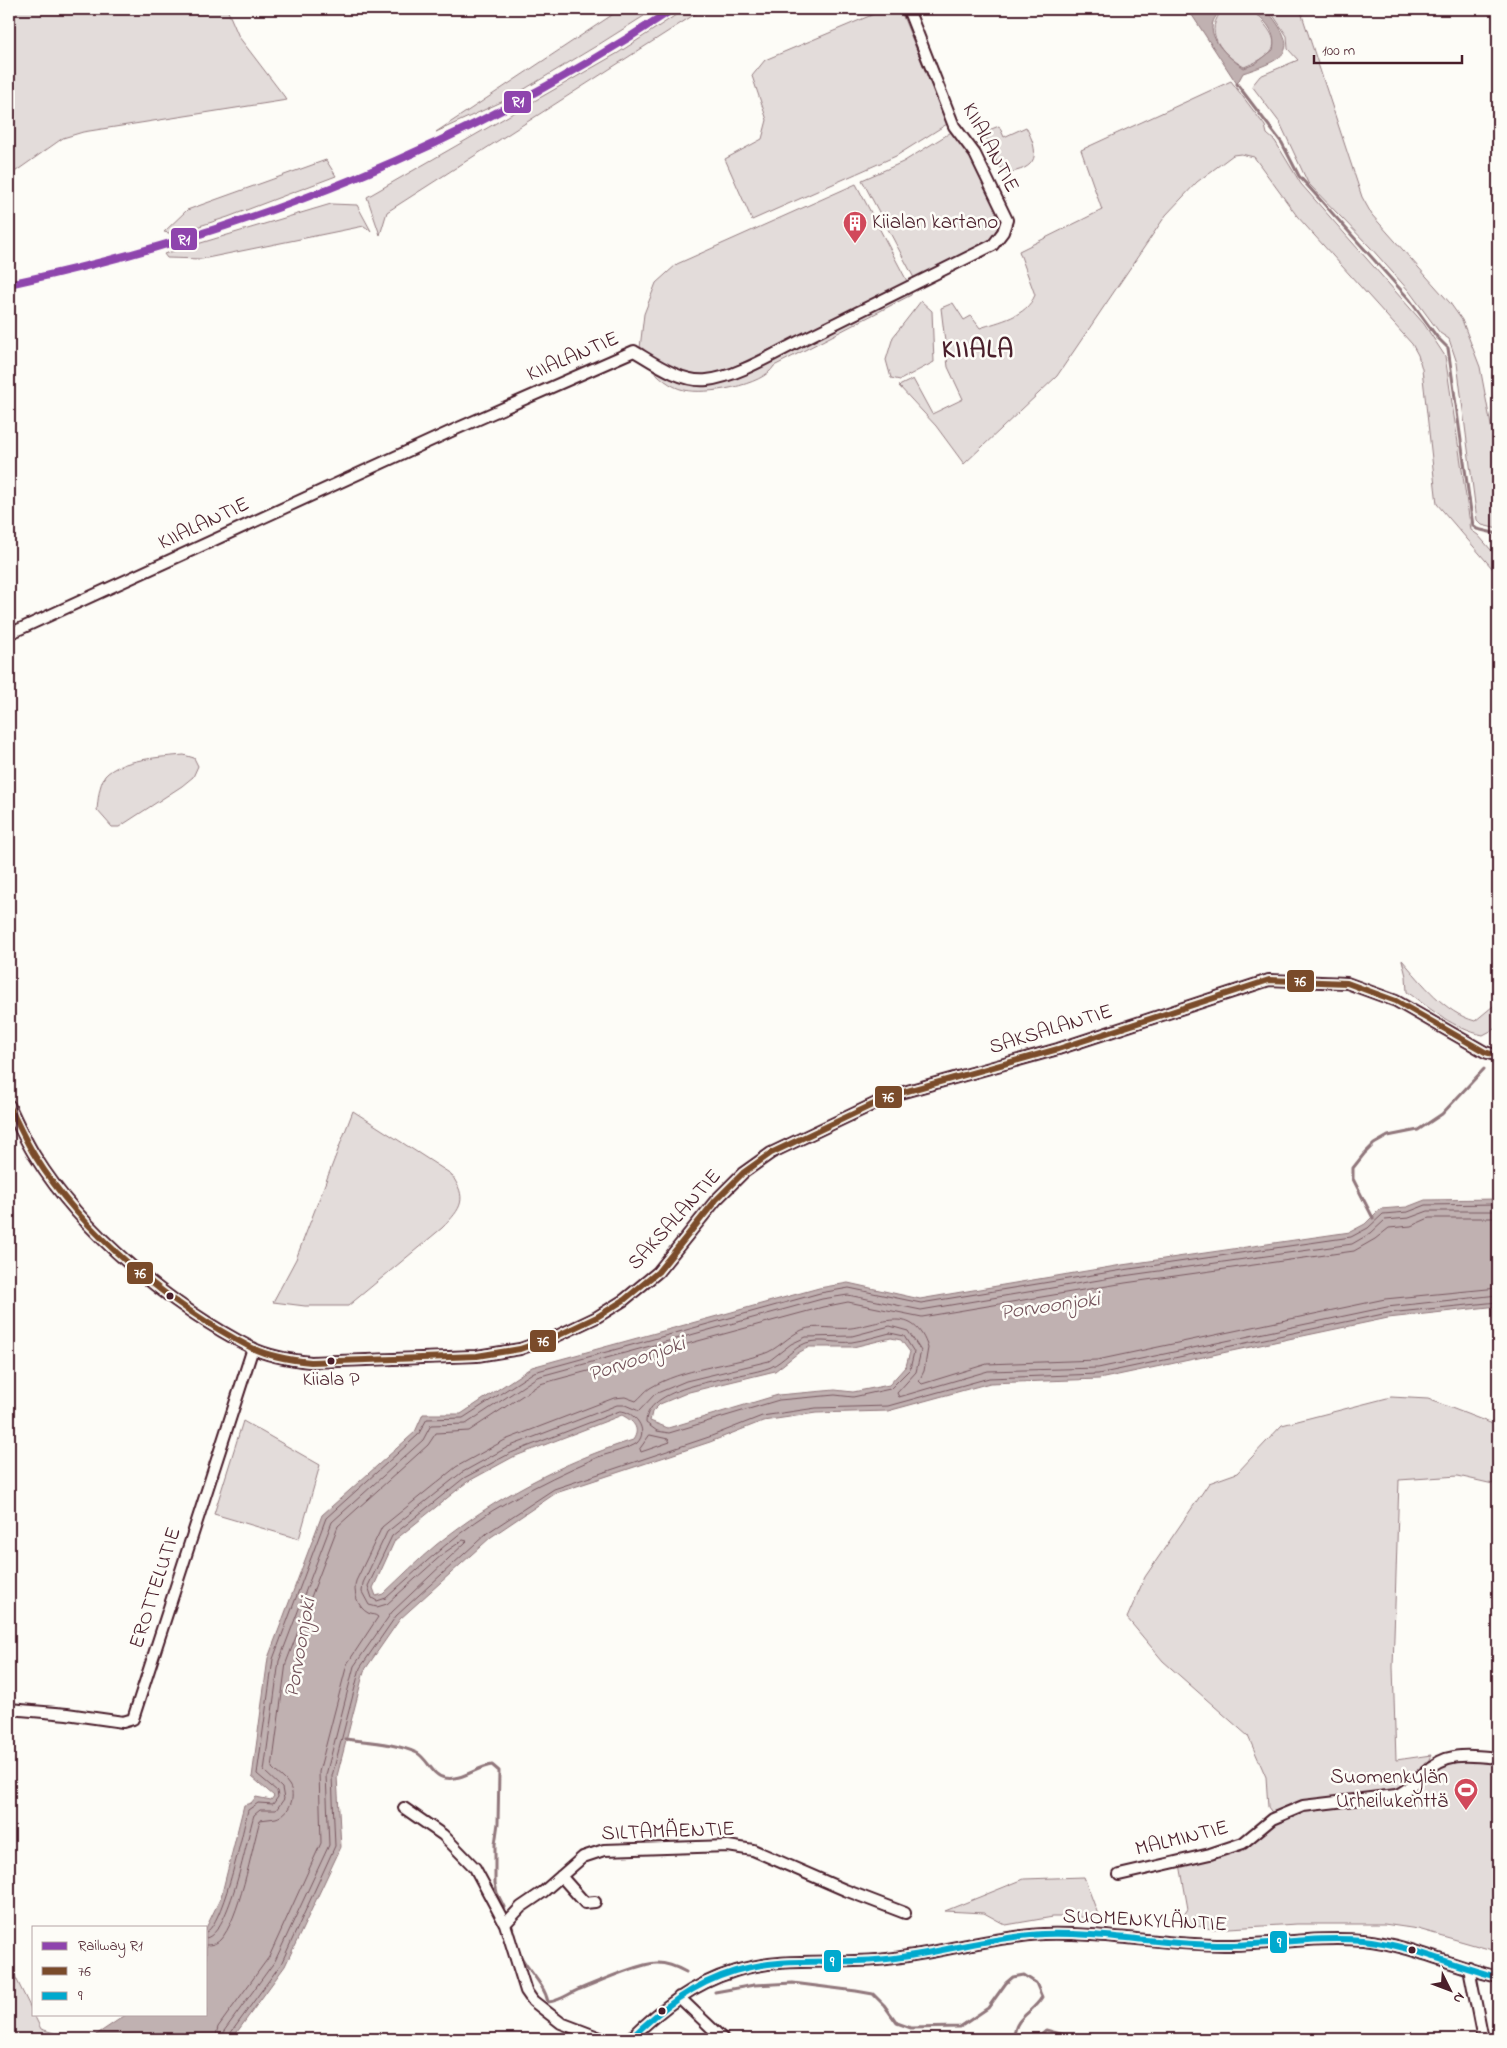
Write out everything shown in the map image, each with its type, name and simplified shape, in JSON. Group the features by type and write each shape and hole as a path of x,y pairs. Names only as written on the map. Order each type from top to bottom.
{"street":[{"name":"KIIALANTIE","path":"9,634 456,429 634,351 655,364 685,378 707,380 734,372 775,353 993,245 1003,232 1007,220 976,154 954,126 908,9"},
{"name":"SAKSALANTIE","path":"9,1105 35,1156 73,1207 95,1232 184,1306 253,1348 284,1359 311,1362 477,1356 520,1349 557,1336 597,1317 624,1300 658,1272 716,1200 743,1173 771,1153 893,1095 1058,1049 1269,980 1347,983 1396,1001 1485,1052 1498,1056"},
{"name":"EROTTELUTIE","path":"9,1709 67,1714 122,1722 133,1719 253,1348"},
{"name":"MALMINTIE","path":"1119,1874 1210,1854 1243,1843 1272,1819 1303,1806 1396,1795 1407,1789 1442,1759 1466,1756 1498,1758"},
{"path":"404,1808 443,1836 475,1868 505,1924 526,1991 533,2001 561,2023 603,2039"},
{"name":"SILTAMÄENTIE","path":"505,1924 522,1907 583,1857 604,1850 728,1846 744,1847 905,1913"},
{"path":"561,1876 585,1902 595,1902"},
{"name":"SUOMENKYLÄNTIE","path":"630,2039 662,2008 679,1997 714,1978 754,1966 801,1961 886,1959 1042,1934 1074,1934 1225,1945 1306,1940 1363,1940 1397,1945 1498,1977"},
{"path":"1469,1968 1484,2039"},
{"path":"679,1997 723,2039"}],"shaded area":[{"path":"9,9 227,9 239,37 287,100 83,132 63,138 9,176"},
{"path":"621,9 655,9 508,99 436,132"},
{"path":"685,9 703,9 387,212 380,235 367,197 618,53"},
{"path":"886,9 900,9 947,124 896,156 752,220 725,159 762,139 767,120 752,76 765,60"},
{"path":"1224,9 1251,9 1272,35 1273,48 1268,55 1244,67 1228,56 1214,34 1217,17"},
{"path":"1269,9 1300,9 1362,197 1372,215 1450,303 1462,320 1480,367 1498,463 1498,529 1482,525 1477,520 1457,363 1449,339 1440,333 1409,291 1370,247 1308,183 1280,123 1252,86 1260,76 1298,60 1288,49 1287,36"},
{"path":"1231,81 1265,126 1267,134 1275,141 1301,184 1424,324 1445,356 1471,530 1478,535 1498,558 1498,575 1437,504 1422,369 1412,344 1297,216 1254,157 1241,154 1233,155 1197,182 1166,215 1057,376 964,464 936,426 899,386 913,379 932,414 963,399 948,367 941,308 953,303 964,320 971,316 980,328 1019,313 1031,302 1035,295 1019,251 1102,210 1081,150"},
{"path":"999,126 1004,137 1026,127 1033,145 1034,159 1025,168 1005,173 997,163 984,132"},
{"path":"953,131 971,156 1002,219 990,242 914,278 862,180 903,162"},
{"path":"326,160 336,176 228,217 174,234 164,232 187,210"},
{"path":"856,184 908,283 731,368 708,376 690,375 681,372 640,348 644,314 656,283 677,264"},
{"path":"331,204 357,205 371,231 364,226 202,259 167,258 164,254"},
{"path":"912,291 911,295 774,366 768,373 746,384 719,390 684,390 665,381 649,366 684,383 707,385 732,379 763,366"},
{"path":"921,301 932,311 934,362 900,380 891,378 886,360 893,337"},
{"path":"184,755 194,758 198,766 193,777 119,827 112,827 97,810 101,784 105,776 112,770 131,762"},
{"path":"1402,960 1435,996 1464,1017 1475,1021 1498,1002 1498,1027 1483,1035 1462,1028 1434,1011 1407,992"},
{"path":"353,1111 451,1174 460,1190 461,1197 458,1209 442,1228 348,1306 305,1306 273,1302 296,1259"},
{"path":"1391,1397 1428,1399 1498,1426 1493,1484 1458,1476 1399,1480 1393,1667 1396,1760 1431,1755 1419,1774 1401,1789 1380,1794 1316,1800 1273,1814 1268,1807 1266,1777 1248,1736 1163,1661 1127,1618 1145,1577 1209,1483 1237,1473 1282,1425"},
{"path":"243,1421 320,1465 299,1539 214,1514"},
{"path":"1458,1760 1498,1761 1498,1955 1492,1950 1418,1929 1384,1924 1297,1924 1212,1929 1179,1922 1188,1909 1180,1864 1244,1848 1262,1834 1272,1823 1301,1810 1400,1799 1439,1766"},
{"path":"1084,1877 1099,1917 1053,1917 1006,1925 984,1913 945,1911 1024,1879"},
{"path":"9,1964 32,2011 32,2016 35,2016 41,2029 54,2033 53,2039 9,2039"}],"water":[{"path":"1188,9 1223,9 1214,20 1213,35 1221,48 1244,68 1255,64 1273,50 1274,43 1269,27 1252,9 1266,9 1277,23 1286,43 1285,51 1271,62 1243,73 1237,84"},
{"name":"Porvoonjoki","path":"1498,1199 1498,1306 1388,1318 1099,1379 990,1383 888,1411 816,1413 763,1421 710,1442 556,1493 491,1537 400,1619 364,1671 337,1776 341,1847 285,1966 232,2039 90,2039 124,2016 208,2016 207,1926 221,1897 244,1805 251,1803 256,1797 271,1800 274,1796 252,1777 268,1658 322,1515 415,1432 423,1414 461,1414 532,1367 819,1288 848,1283 920,1299 1122,1265 1350,1232 1365,1224 1380,1209 1407,1207 1425,1200","holes":["891,1338 901,1340 910,1352 906,1366 889,1385 853,1392 835,1390 778,1395 668,1428 650,1421 652,1412 660,1404 689,1392 775,1371 809,1347 853,1347","622,1415 636,1428 633,1440 555,1470 505,1497 458,1528 429,1551 383,1594 376,1596 373,1588 395,1540 467,1482 513,1457"]}],"waterway":[{"path":"1237,84 1282,143 1299,176 1409,299 1437,337 1448,348 1473,526 1477,529 1498,534"},
{"path":"1373,1218 1353,1179 1353,1168 1374,1144 1388,1136 1418,1130 1442,1114 1484,1069"},
{"path":"345,1739 381,1743 417,1753 433,1771 445,1778 457,1778 492,1765 499,1771 495,1883 497,1893 504,1907"},
{"path":"511,1922 516,1945"},
{"path":"518,1951 539,1982 548,2002 561,1999 619,1973 640,1966 657,1963 676,1967 686,1972"},
{"path":"715,1992 754,1985 793,1983 856,1991 873,1994 897,2023 911,2028 960,2027 988,2008 1006,1983 1013,1977 1024,1975 1036,1983 1042,1997 1017,2024 1014,2037 1017,2039"},
{"path":"1035,2039 1046,2030 1078,2039"}],"rail line":[{"name":"R1","path":"9,284 99,263 186,238 271,210 354,178 436,143 516,102 595,58 673,9"}],"transit line":[{"name":"76","path":"9,1105 31,1150 55,1185 77,1213 131,1265 191,1312 252,1348 281,1358 311,1362 477,1356 520,1349 557,1336 597,1317 624,1300 658,1272 716,1200 743,1173 771,1153 893,1095 1058,1049 1269,980 1347,983 1396,1001 1485,1052 1498,1056"},
{"name":"9","path":"630,2039 653,2018 691,1990 719,1976 754,1966 792,1962 887,1959 1004,1938 1043,1934 1088,1935 1224,1945 1328,1939 1363,1940 1398,1946 1498,1977"}],"place":[{"name":"Kiialan kartano","path":"855,244"},
{"name":"Kiiala P","path":"331,1361"},
{"name":"Suomenkylän Urheilukenttä","path":"1466,1811"}],"district":[{"name":"KIIALA","path":"978,351"}]}
